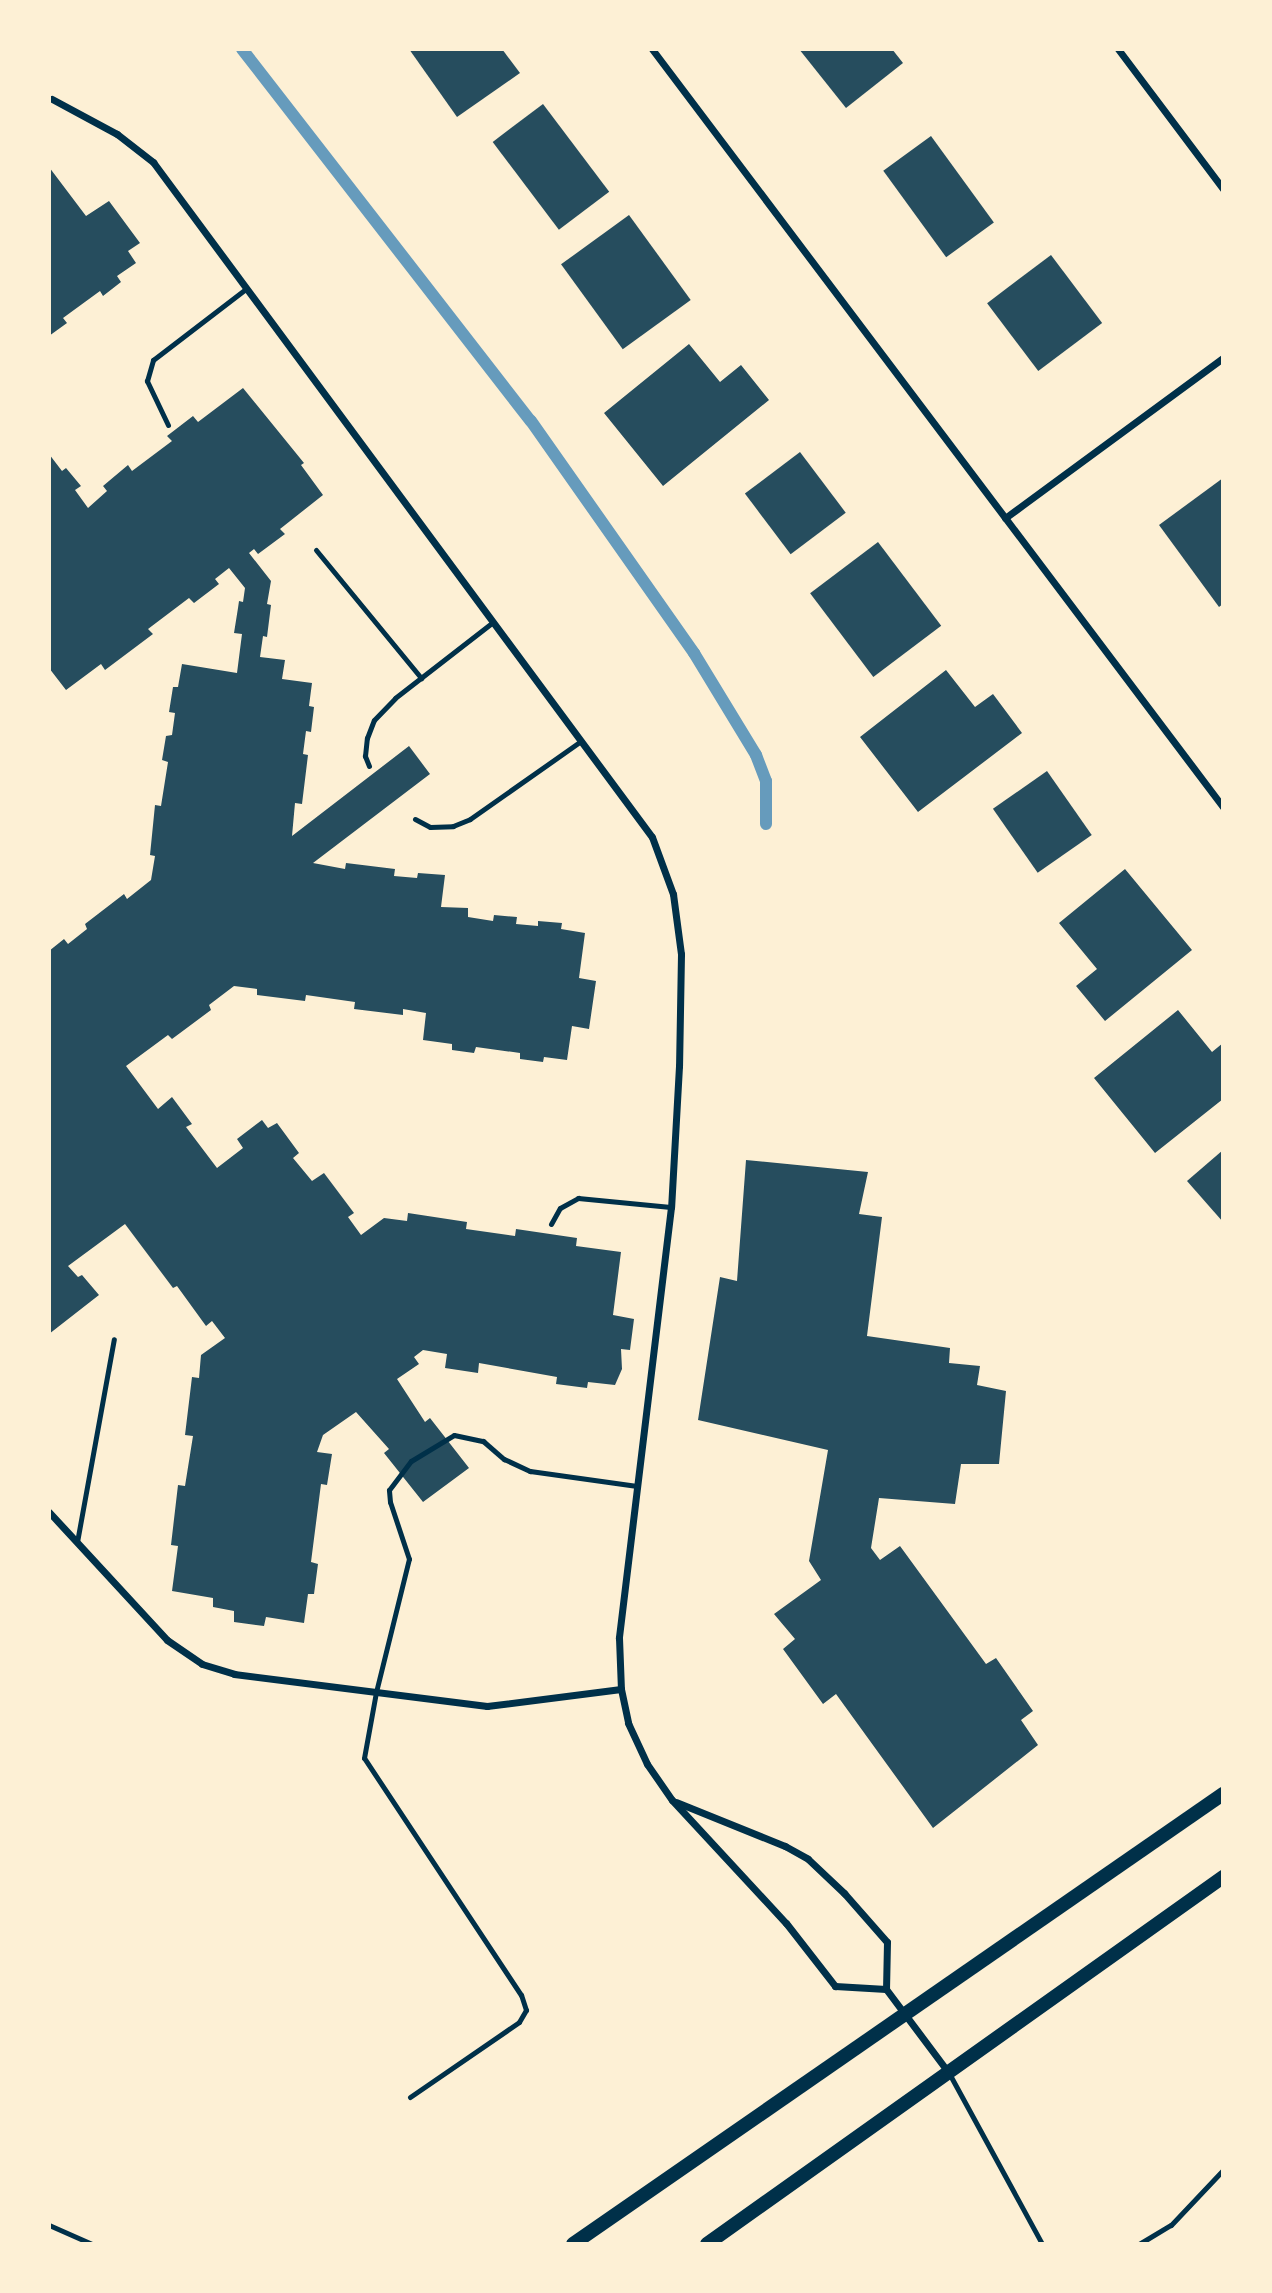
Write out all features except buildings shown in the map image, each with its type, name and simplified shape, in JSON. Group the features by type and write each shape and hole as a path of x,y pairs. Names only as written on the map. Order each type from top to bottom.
{"main road":[{"path":"573,2244 1223,1794"},
{"path":"707,2244 1223,1877"}],"street":[{"path":"652,49 1223,807"},
{"path":"1118,49 1223,189"},
{"path":"50,97 117,134 153,162 652,837 673,894 681,954 680,1066 671,1207 619,1638 621,1689 628,1723 647,1764 672,1800 786,1923 835,1986 886,1989"},
{"path":"1005,518 1223,358"},
{"path":"49,1512 167,1640 202,1664 233,1674 487,1706 621,1689"},
{"path":"672,1800 808,1858 844,1893 887,1942 886,1989 948,2072"}],"lane":[{"path":"168,425 155,404 147,382 153,360 247,288"},
{"path":"316,550 421,678"},
{"path":"369,766 365,755 367,738 374,720 395,698 493,622"},
{"path":"415,820 430,827 453,826 470,819 581,741"},
{"path":"551,1224 560,1208 578,1198 671,1207"},
{"path":"77,1542 114,1339"},
{"path":"410,2097 519,2022 526,2010 522,1995 364,1758 376,1692 408,1559 390,1502 389,1490 411,1461 454,1435 483,1441 504,1459 530,1471 637,1486"},
{"path":"948,2072 1042,2244"},
{"path":"1139,2244 1171,2225 1223,2170"},
{"path":"49,2224 92,2244"}],"waterway":[{"path":"242,49 531,421 694,653 756,755 766,781 766,824"}]}
